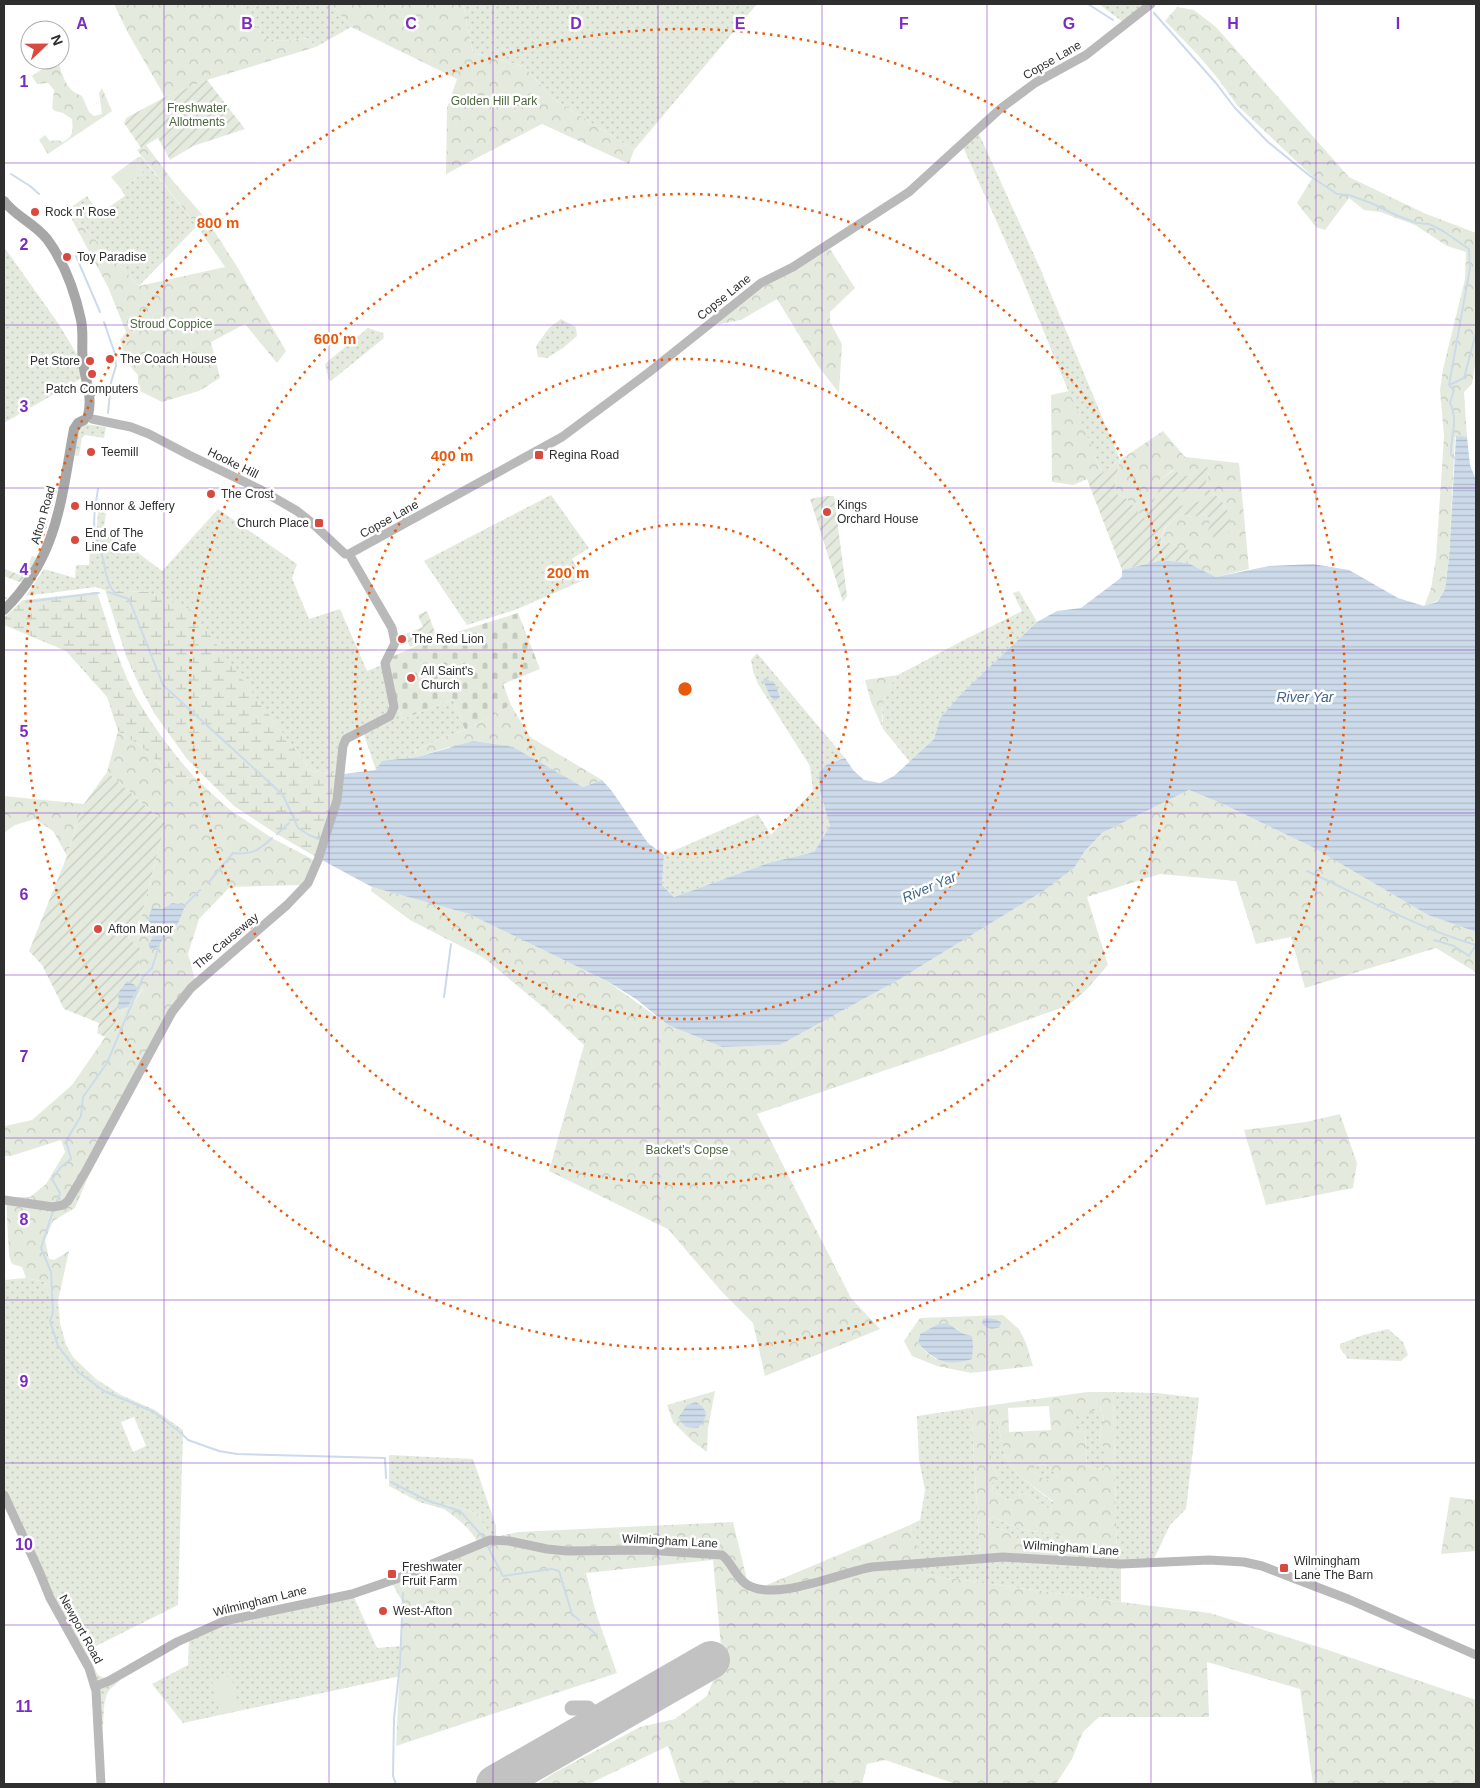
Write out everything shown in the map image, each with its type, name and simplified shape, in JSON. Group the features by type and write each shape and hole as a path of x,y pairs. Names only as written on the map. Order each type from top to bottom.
{"main road":[{"path":"4,201 15,213 37,228 45,237 60,259 71,287 81,320 83,363 91,401 88,418"},
{"name":"Afton Road","path":"4,610 31,579 50,544 64,488 74,429 78,423 88,418"}],"street":[{"name":"Copse Lane","path":"349,554 562,437 648,373 761,283 793,267 909,192 1000,109 1035,83 1086,55 1151,4"},
{"name":"Hooke Hill","path":"88,418 133,428 149,434 259,489 297,511 345,554 349,554"},
{"name":"The Causeway","path":"4,1200 53,1207 63,1205 68,1201 86,1172 180,999 190,988 297,895 308,882 319,856 339,792 343,746 346,739 390,716 394,710 394,702 385,668 386,659 395,643 390,622 349,554"},
{"name":"Newport Road","path":"4,1495 50,1598 89,1668 96,1686 101,1784"},
{"name":"Wilmingham Lane","path":"96,1686 109,1681 177,1642 224,1621 352,1594 396,1580 490,1540 567,1551 646,1550 722,1555 729,1561 736,1574 745,1583 755,1588 769,1589 804,1586 828,1580 854,1570 872,1567 1002,1556 1121,1564 1235,1561 1262,1566 1348,1599 1476,1655"}],"green space":[{"path":"114,4 240,4 265,39 285,41 308,38 316,47 207,80 165,97 128,33"},
{"path":"240,4 331,4 351,27 316,47 308,38 285,41 265,39"},
{"name":"Golden Hill Park","path":"331,4 463,4 473,53 524,66 552,98 634,150 629,164 542,124 446,174 447,108 457,79 351,27"},
{"path":"463,4 757,4 634,150 552,98 524,66 473,53"},
{"path":"1099,4 1145,4 1124,23"},
{"path":"1177,7 1194,10 1216,27 1349,177 1424,213 1476,233 1476,359 1472,384 1464,392 1467,437 1455,437 1449,557 1445,589 1437,601 1424,607 1431,588 1436,558 1444,436 1440,390 1443,369 1465,279 1466,252 1447,246 1415,225 1380,212 1364,210 1349,198 1325,230 1316,227 1297,203 1313,177 1237,105 1198,55 1165,21"},
{"path":"41,70 61,70 68,86 71,90 82,96 89,112 94,116 102,114 99,93 102,88 112,111 48,154 39,140 45,135 50,141 57,140 63,142 71,135 72,119 52,108 54,90 48,83 37,84 32,76"},
{"name":"Freshwater Allotments","path":"207,80 245,129 193,146 170,160 158,138 141,148 124,123 126,118 165,97"},
{"path":"979,134 1040,268 1120,460 1102,473 1021,276 963,147"},
{"name":"Stroud Coppice","path":"146,145 173,181 207,220 236,265 286,351 277,363 245,324 211,342 220,378 199,391 162,402 138,390 138,375 128,364 120,340 126,332 108,287 67,210 139,286 225,267 197,226 137,150"},
{"path":"141,156 197,226 139,286 67,210 87,196 99,214 125,196 121,189 143,173 134,160"},
{"path":"134,160 143,173 121,189 111,177"},
{"path":"4,247 58,323 78,356 82,378 4,423"},
{"path":"830,249 855,288 830,312 830,322 842,344 839,393 818,366 777,299 741,320 715,325 765,286 795,271"},
{"path":"561,319 576,327 577,336 547,358 538,357 536,346 549,328"},
{"path":"368,328 383,333 384,338 331,381 329,380 325,365 327,362"},
{"path":"1069,391 1102,473 1073,485 1052,482 1051,395"},
{"path":"85,424 106,427 104,438 85,435 82,438 79,456 71,455 75,429"},
{"path":"1163,431 1185,457 1239,463 1249,569 1216,577 1188,563 1187,550 1167,542 1161,543 1164,530 1180,514 1194,517 1204,514 1210,519 1227,510 1220,498 1212,493 1206,482 1209,473 1198,469 1189,476 1183,476 1173,470 1158,481 1158,496 1151,504 1145,520 1125,497 1116,494 1115,482 1120,460"},
{"path":"1120,460 1115,482 1116,494 1125,497 1145,519 1151,504 1158,496 1158,481 1174,470 1183,476 1189,476 1198,469 1200,464 1207,466 1209,473 1206,482 1212,493 1220,498 1227,510 1230,518 1230,532 1215,539 1208,532 1210,519 1204,514 1194,517 1180,514 1169,523 1162,533 1161,543 1167,542 1188,550 1188,563 1162,560 1122,570 1087,479 1102,473"},
{"path":"1203,488 1206,500 1180,506 1177,493"},
{"path":"551,495 589,548 572,559 584,580 515,610 467,625 424,561"},
{"path":"834,496 847,596 843,602 810,499"},
{"path":"218,509 297,564 292,578 309,619 340,609 367,671 382,665 391,710 351,734 338,774 311,771 190,610 148,592 105,590 96,587 26,596 44,569 75,578 76,565 89,565 90,547 95,547 98,512 106,513 104,528 162,571"},
{"path":"32,556 38,558 23,581 19,582 4,576 4,569 24,576"},
{"path":"105,590 148,592 191,610 311,771 338,774 338,786 316,857 234,806 187,759 154,713 139,685 126,656"},
{"path":"1019,591 1037,622 963,692 940,718 934,739 910,762 883,729 882,704 886,691 898,675 1022,611 1013,593"},
{"path":"97,592 117,654 132,689 160,735 194,777 175,779 141,746 118,731 107,697 66,651 4,625 4,618 23,600"},
{"path":"427,611 436,635 410,647 405,634 423,627 418,615"},
{"path":"518,613 540,669 503,684 511,705 465,730 453,699 403,719 390,681 389,658 428,641"},
{"path":"757,653 845,758 827,764 820,791 830,826 814,852 768,863 674,897 662,885 664,855 758,814 771,835 813,791 810,766 758,684 751,660"},
{"path":"898,675 888,688 883,700 883,729 871,702 865,680"},
{"path":"453,699 465,730 444,737 415,751 417,757 405,758 376,770 363,732 391,718 396,703 403,719"},
{"path":"511,705 530,737 602,780 583,787 538,762 449,747 417,757 415,751 444,737 465,730"},
{"path":"118,731 141,746 175,779 194,777 230,810 272,838 314,860 302,885 230,887 199,919 188,954 197,987 177,1013 153,1053 92,1168 75,1208 53,1221 45,1240 49,1259 54,1260 69,1251 58,1301 50,1300 45,1282 26,1278 22,1267 12,1264 9,1256 6,1197 30,1197 46,1184 65,1152 61,1140 11,1156 4,1156 4,1128 5,1126 32,1120 72,1085 124,1010 131,1007 143,989 138,970 141,949 128,939 141,918 165,823 107,772","holes":["172,903 172,932 162,939 148,944 153,939 154,932 149,924 162,909"]},
{"path":"107,772 165,823 141,918 128,938 141,949 138,970 143,988 131,1007 124,1010 105,1037 97,1033 99,1023 64,1009 42,965 29,951 67,856 84,804"},
{"name":"Backet's Copse","path":"1189,790 1223,804 1312,847 1428,915 1476,932 1476,975 1474,971 1436,948 1305,988 1291,937 1256,944 1236,881 1160,874 1087,897 1108,965 1086,990 1069,1005 757,1114 851,1298 880,1329 765,1376 753,1323 722,1292 668,1229 549,1171 584,1045 543,1007 484,958 410,920 371,891 372,887 469,914 607,981 668,1025 722,1047 780,1045 900,979 1045,890 1074,868 1085,851 1102,833"},
{"path":"4,796 84,804 67,856 53,831 35,819 15,825 4,833"},
{"path":"1340,1114 1357,1163 1353,1188 1266,1205 1244,1130 1306,1122"},
{"path":"26,1278 45,1282 50,1299 58,1301 60,1323 66,1345 73,1357 96,1379 121,1395 155,1410 183,1430 178,1605 86,1651 98,1675 104,1678 119,1672 123,1674 106,1696 103,1724 99,1727 97,1688 63,1620 4,1490 4,1280","holes":["134,1417 146,1446 133,1452 121,1422"]},
{"path":"1003,1315 1019,1329 1026,1343 1033,1366 971,1373 937,1366 912,1356 904,1341 920,1318","holes":["938,1324 956,1328 964,1334 936,1359 918,1343 920,1334"]},
{"path":"1388,1329 1403,1342 1408,1355 1401,1361 1348,1359 1340,1348 1340,1344 1363,1335"},
{"path":"715,1391 708,1428 707,1452 692,1441 673,1422 667,1405"},
{"path":"1088,1392 1113,1392 1117,1561 980,1557 971,1408","holes":["1049,1406 1051,1430 1009,1432 1008,1408","1099,1407 1104,1418 1099,1438 1107,1455 1104,1468 1095,1469 1087,1465 1085,1432 1076,1431 1076,1414 1090,1414","997,1420 1005,1457 1019,1476 1053,1501 1053,1506 1049,1509 1024,1492 1012,1501 993,1492 992,1483 999,1479 993,1467 989,1430 990,1421","1047,1464 1057,1476 1046,1481 1033,1471 1035,1465","992,1517 1026,1530 1052,1533 1062,1537 1072,1547 1068,1551 1034,1542 1022,1541 1003,1530 991,1527 986,1522"]},
{"path":"1113,1392 1157,1393 1199,1398 1186,1509 1170,1525 1153,1561 1117,1561"},
{"path":"1099,1407 1104,1418 1099,1438 1108,1455 1104,1468 1095,1469 1087,1465 1085,1432 1075,1431 1076,1413 1090,1414"},
{"path":"971,1408 980,1557 922,1561 910,1525 920,1520 925,1490 919,1460 917,1416"},
{"path":"997,1420 1005,1457 1019,1476 1053,1502 1053,1506 1049,1509 1024,1492 1012,1501 993,1492 992,1483 999,1479 993,1467 989,1430 990,1421"},
{"path":"389,1455 473,1459 496,1526 496,1537 490,1539 478,1514 453,1505 446,1506 444,1509 419,1502 389,1486"},
{"path":"1048,1464 1057,1476 1046,1482 1032,1470 1034,1465"},
{"path":"1450,1497 1476,1500 1476,1551 1441,1554"},
{"path":"453,1505 478,1514 490,1538 518,1532 733,1522 750,1592 910,1525 927,1575 1210,1613 1322,1648 1476,1700 1476,1784 1313,1784 1300,1689 1207,1662 1209,1717 1099,1717 1083,1732 1072,1759 1056,1784 956,1784 885,1760 867,1764 862,1784 681,1784 668,1746 589,1784 537,1784 640,1727 675,1719 707,1696 722,1657 713,1560 586,1573 596,1613 617,1673 396,1746 403,1603 392,1583 478,1543 459,1520 444,1509 446,1506"},
{"path":"992,1517 1026,1530 1052,1533 1062,1537 1072,1547 1068,1551 1034,1542 1021,1541 1003,1530 991,1527 986,1522"},
{"path":"1003,1559 1121,1566 1121,1602 926,1575 923,1566"},
{"path":"353,1595 377,1648 402,1646 401,1676 183,1723 152,1684 188,1665 189,1638 224,1623"},
{"path":"231,1676 240,1709 220,1714 212,1681"}],"water":[{"name":"River Yar","path":"1456,436 1467,437 1470,465 1476,480 1476,932 1428,915 1312,847 1223,804 1189,790 1102,833 1085,851 1074,868 1045,890 900,979 780,1045 722,1047 668,1025 636,999 607,981 469,914 372,887 320,859 343,774 376,770 382,761 417,757 473,741 513,747 583,787 602,780 648,843 664,855 662,885 674,897 768,863 814,852 830,826 820,791 819,773 827,764 845,758 853,770 864,780 880,783 894,776 934,739 940,718 963,692 1037,622 1057,611 1081,608 1122,577 1122,570 1162,560 1188,563 1216,577 1269,566 1313,564 1349,570 1398,598 1424,606 1437,602 1445,589 1449,558"},
{"path":"765,678 775,684 780,697 775,701 770,696 763,680"},
{"path":"172,903 185,905 180,919 159,946 151,950 148,944 153,935 148,919 152,908 162,909"},
{"path":"127,981 135,985 137,989 128,1007 119,1009 117,1006 119,1001 118,993"},
{"path":"990,1318 1001,1322 1000,1327 990,1329 982,1324 983,1319"},
{"path":"947,1323 964,1334 972,1336 972,1359 956,1362 942,1361 930,1354 918,1343 920,1334 938,1324"},
{"path":"696,1402 705,1411 704,1421 698,1428 686,1427 678,1418 687,1405"}],"waterway":[{"path":"1088,4 1113,20"},
{"path":"1154,13 1215,82 1235,108 1268,142 1310,176 1337,194 1349,195 1417,223 1429,224 1469,249 1470,268 1449,385"},
{"path":"11,174 39,194"},
{"path":"76,256 100,312"},
{"path":"104,322 115,354 116,366 111,382 108,413"},
{"path":"1449,385 1464,378 1476,333"},
{"path":"1449,385 1454,390 1450,403 1454,416 1451,455 1456,459"},
{"path":"98,489 94,528 107,579 115,593"},
{"path":"108,592 129,599 163,685 283,795 298,828 321,840"},
{"path":"26,602 99,593"},
{"path":"277,834 289,823"},
{"path":"208,883 233,853 250,853 263,846 272,838"},
{"path":"1307,871 1411,921 1476,945"},
{"path":"185,905 200,890"},
{"path":"1434,940 1454,946 1469,956 1476,945"},
{"path":"444,997 451,944"},
{"path":"56,1203 60,1193 52,1179 61,1167 71,1159 66,1141 81,1116 83,1097 107,1063 143,977 152,968 159,946"},
{"path":"53,1211 41,1248 51,1272 53,1313 50,1321 58,1346 78,1372 104,1391 154,1412 188,1440 219,1451 237,1454 385,1458 386,1478"},
{"path":"391,1482 426,1500 460,1511 484,1538"},
{"path":"487,1545 503,1576 552,1569 559,1571 572,1614 579,1620"},
{"path":"396,1784 393,1776 394,1719 400,1664 403,1593"},
{"path":"585,1625 597,1635"}],"taxiway":[{"path":"572,1708 588,1708 603,1723"}],"runway":[{"path":"495,1784 711,1660"}],"place":[{"name":"Rock n' Rose","path":"35,212"},
{"name":"Toy Paradise","path":"67,257"},
{"name":"The Coach House","path":"110,359"},
{"name":"Pet Store","path":"90,361"},
{"name":"Patch Computers","path":"92,374"},
{"name":"Teemill","path":"91,452"},
{"name":"Regina Road","path":"539,455"},
{"name":"The Crost","path":"211,494"},
{"name":"Honnor & Jeffery","path":"75,506"},
{"name":"Kings Orchard House","path":"827,512"},
{"name":"Church Place","path":"319,523"},
{"name":"End of The Line Cafe","path":"75,540"},
{"name":"The Red Lion","path":"402,639"},
{"name":"All Saint's Church","path":"411,678"},
{"name":"Afton Manor","path":"98,929"},
{"name":"Wilmingham Lane The Barn","path":"1284,1568"},
{"name":"Freshwater Fruit Farm","path":"392,1574"},
{"name":"West-Afton","path":"383,1611"}]}
